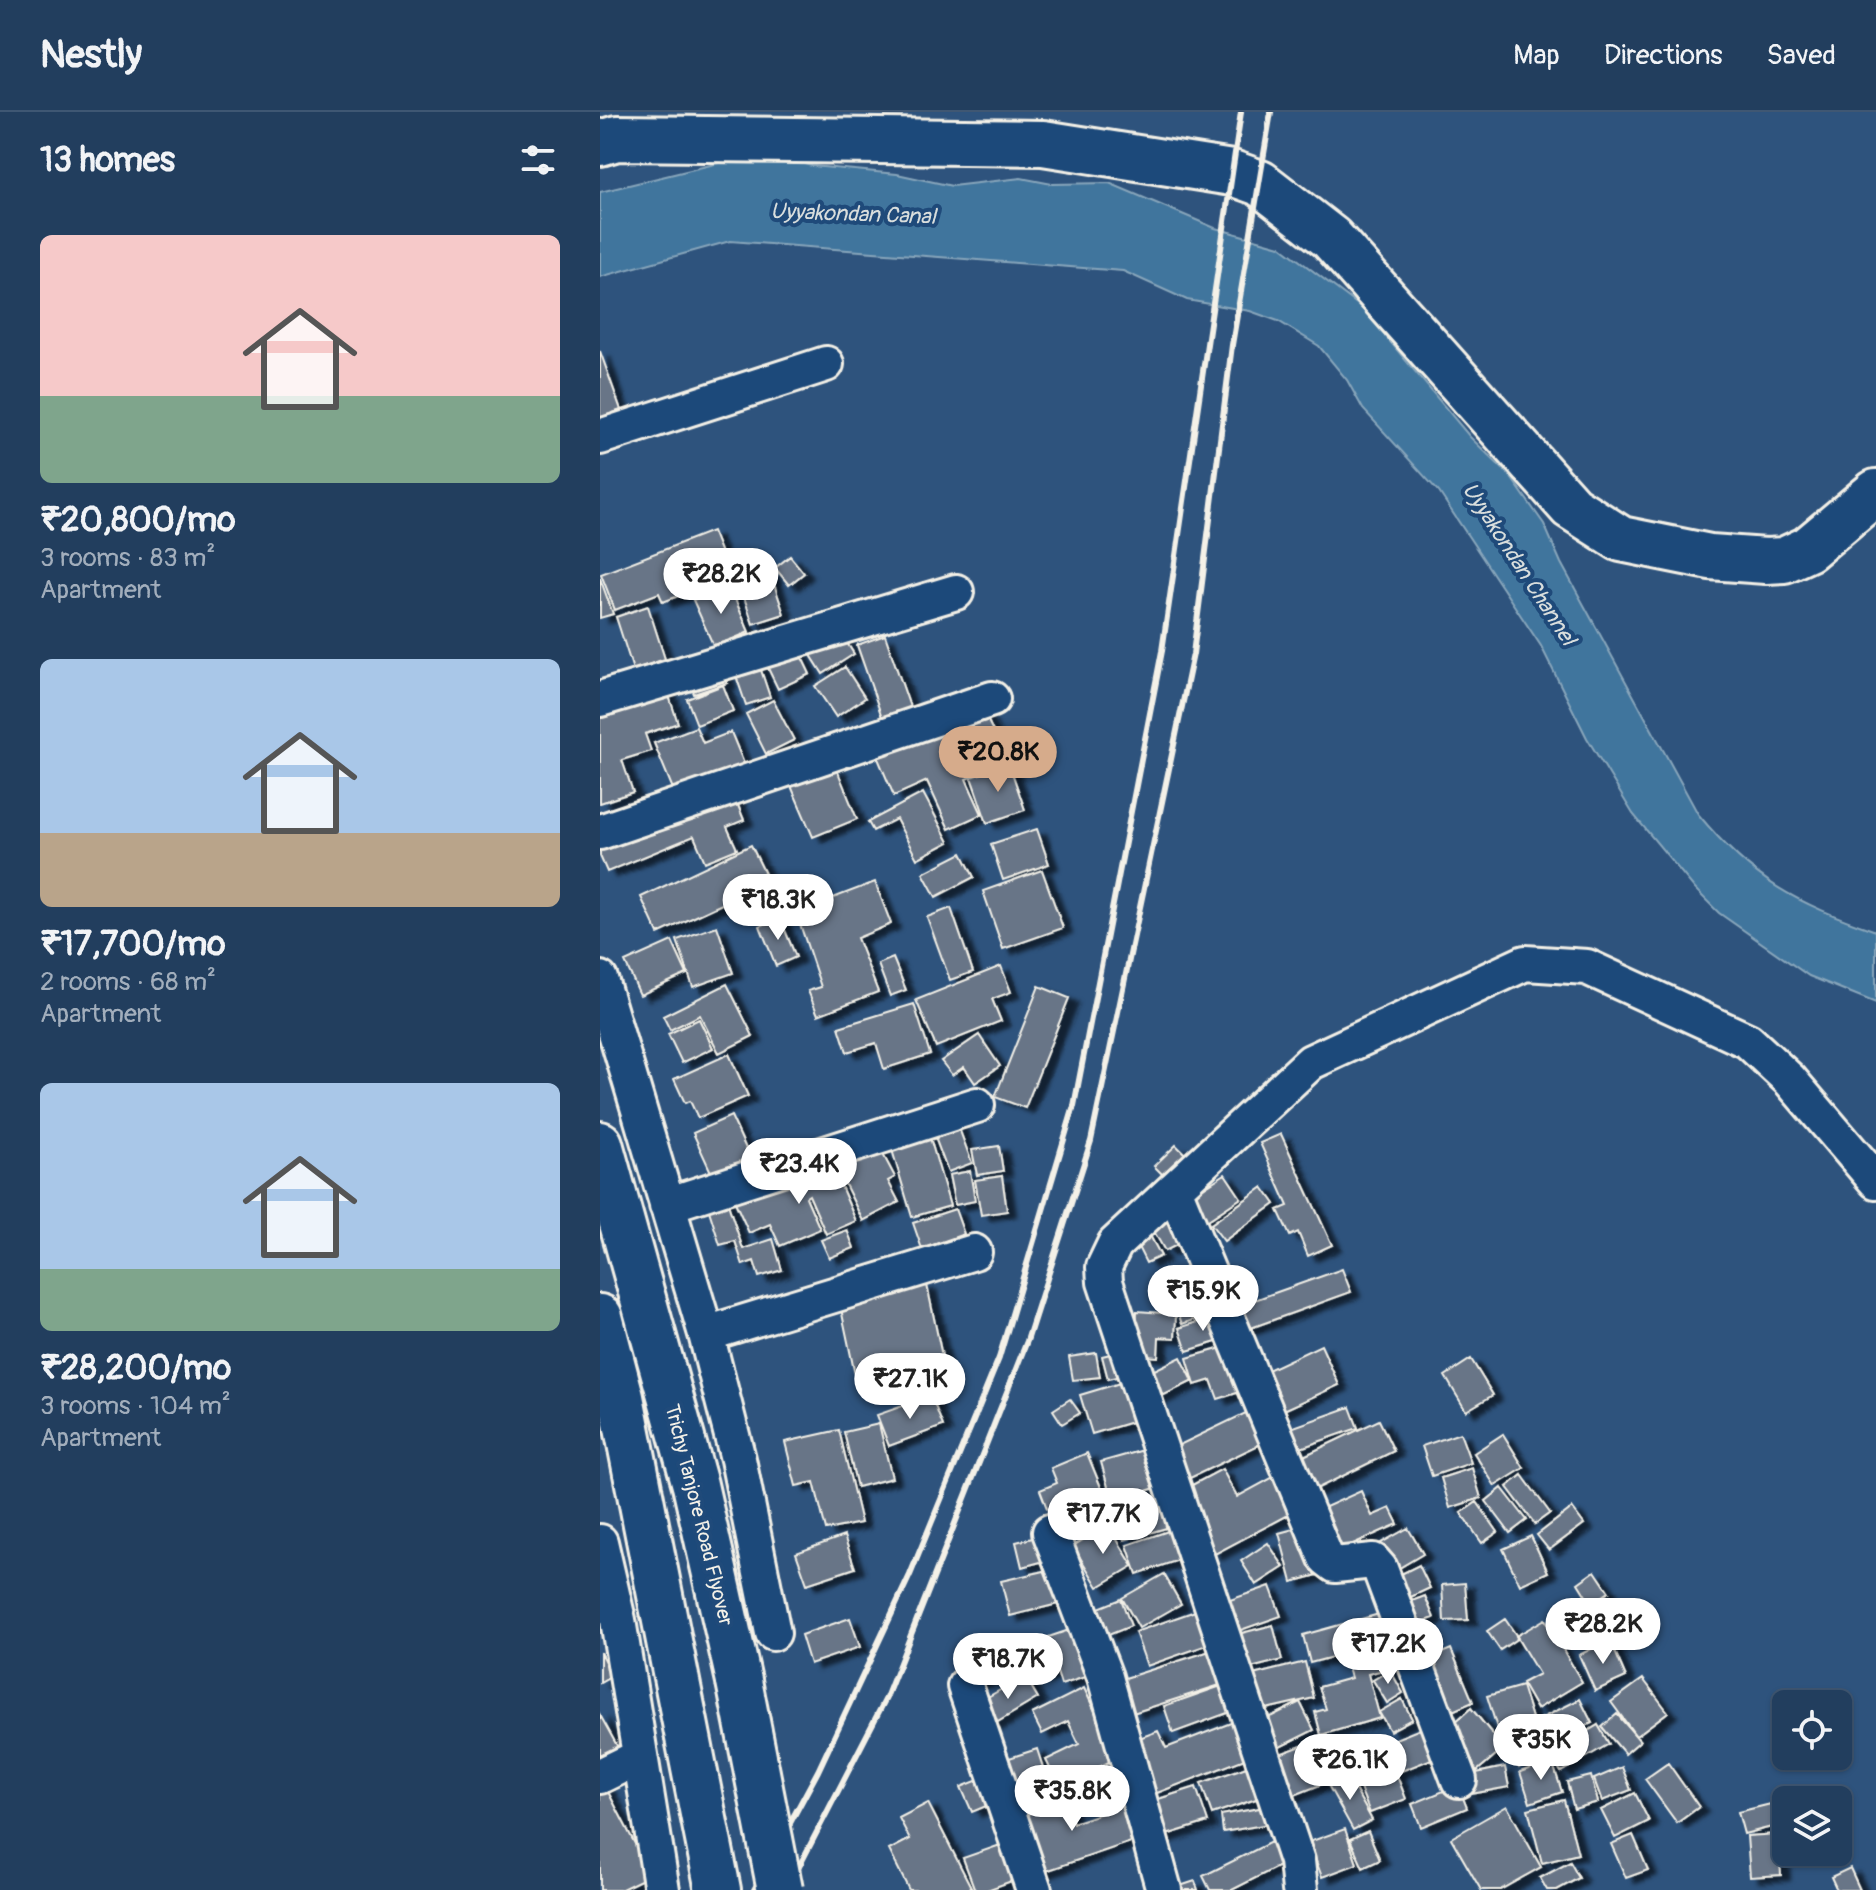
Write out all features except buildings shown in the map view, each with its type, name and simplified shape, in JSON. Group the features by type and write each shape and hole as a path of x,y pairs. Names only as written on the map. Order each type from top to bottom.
{"main road":[{"path":"600,143 617,138 1043,143 1232,173 1260,183 1331,238 1571,507 1621,539 1710,557 1784,560 1820,542 1876,492"},
{"name":"Trichy Tanjore Road Flyover","path":"600,1144 695,1485 780,1890"},
{"path":"600,1317 624,1412 718,1890"}],"street":[{"path":"600,437 826,364"},
{"path":"600,699 956,592"},
{"path":"600,832 992,699"},
{"path":"1300,1890 1297,1861 1105,1282 1104,1267 1115,1244 1311,1062 1525,963 1587,967 1748,1041 1790,1080 1876,1181"},
{"path":"600,979 706,1334 738,1459 773,1633"},
{"path":"667,1205 977,1105"},
{"path":"1174,1189 1326,1558 1335,1565 1373,1561 1380,1569 1459,1780"},
{"path":"706,1334 974,1252"},
{"path":"1050,1532 1105,1677 1164,1890"},
{"path":"600,1542 609,1625 639,1757 662,1890"},
{"path":"965,1686 1034,1890"},
{"path":"600,1776 639,1757"}],"water":[{"path":"769,155 812,166 897,174 952,186 1021,178 1052,184 1109,183 1215,228 1280,246 1362,308 1470,437 1510,476 1544,524 1561,563 1698,814 1738,857 1777,887 1821,910 1876,931 1876,1003 1809,976 1719,913 1695,889 1633,814 1587,738 1541,646 1439,492 1363,409 1347,380 1319,346 1278,321 1250,311 1187,300 1123,271 730,241 600,277 600,192 723,162"}],"railway":[{"path":"754,1890 818,1771 910,1575 999,1358 1074,1106 1162,651 1241,112"},
{"path":"787,1890 886,1698 1027,1341 1091,1141 1193,654 1232,345 1271,112"}],"water label":[{"name":"Uyyakondan Canal","path":"853,214"},
{"name":"Uyyakondan Channel","path":"1519,564"}]}
